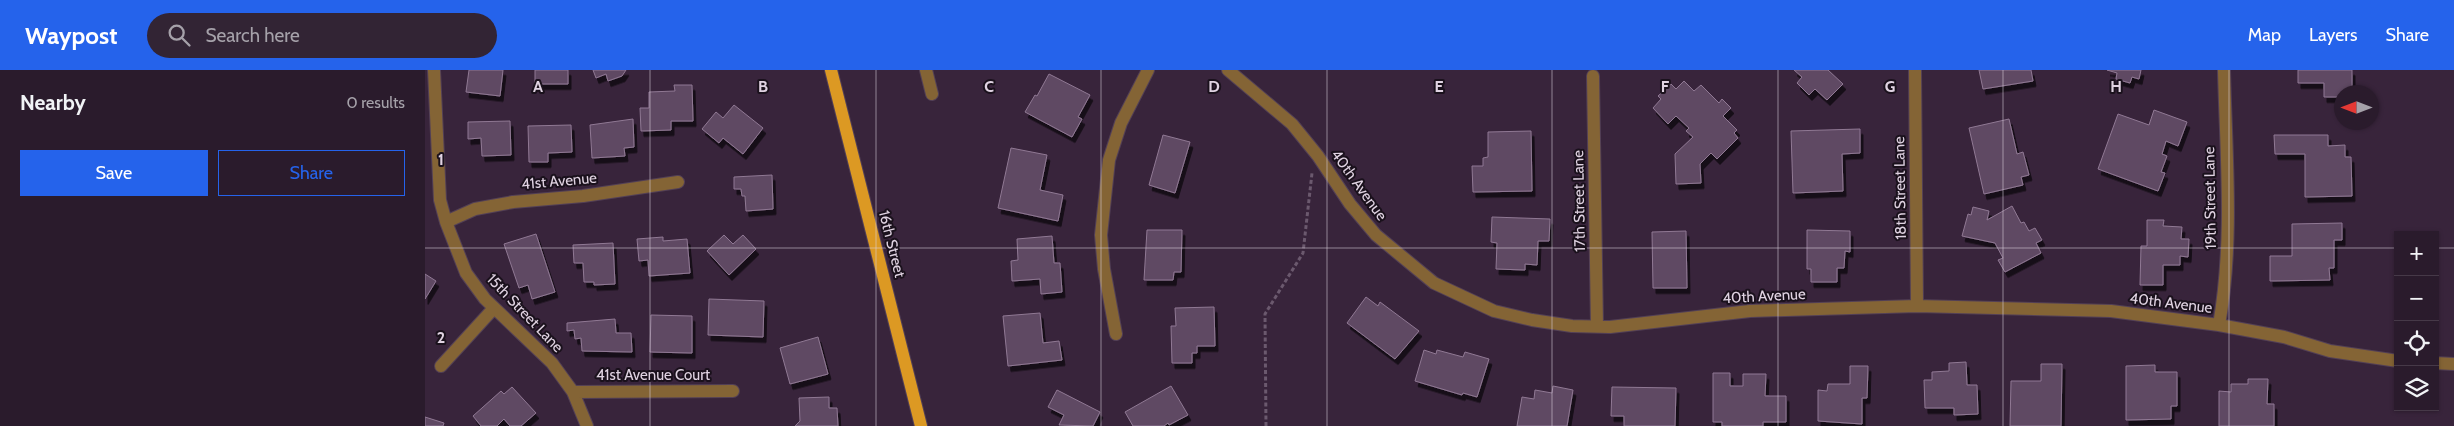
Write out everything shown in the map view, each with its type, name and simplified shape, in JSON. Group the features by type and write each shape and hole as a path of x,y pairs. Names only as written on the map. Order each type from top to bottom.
{"main road":[{"name":"16th Street","path":"831,70 921,426"}],"street":[{"name":"15th Street Lane","path":"434,70 431,176 446,222 466,273 485,300 529,344 552,363 573,392 587,426"},
{"path":"926,70 932,94"},
{"path":"1116,334 1104,269 1101,235 1109,160 1121,123 1148,70"},
{"name":"40th Avenue","path":"1228,70 1292,124 1318,156 1350,204 1376,235 1434,283 1494,311 1572,326 1619,327 1750,310 1917,306 2111,311 2219,325 2284,337 2329,351 2394,360"},
{"name":"18th Street Lane","path":"1915,70 1917,306"},
{"name":"19th Street Lane","path":"2219,325 2225,291 2228,241 2224,70"},
{"name":"17th Street Lane","path":"1593,76 1597,326"},
{"name":"41st Avenue","path":"446,222 475,209 513,202 583,196 678,182"},
{"path":"441,366 494,308"},
{"path":"2439,363 2454,364"},
{"name":"41st Avenue Court","path":"573,392 733,391"}],"path":[{"path":"1266,426 1265,314 1303,253 1312,173 1318,156"}],"building":[{"path":"469,70 503,70 500,96 466,92"},
{"path":"535,70 568,70 568,84 535,84"},
{"path":"593,70 626,70 622,76 608,81 606,74 596,78"},
{"path":"1794,70 1828,70 1843,84 1827,100 1815,89 1809,95 1797,83 1802,77"},
{"path":"1979,70 2031,70 2033,81 1983,89"},
{"path":"2107,70 2141,70 2139,79 2132,77 2130,83 2116,79 2117,73"},
{"path":"2298,70 2352,70 2352,85 2334,85 2334,97 2324,97 2324,83 2298,83"},
{"path":"1049,74 1090,95 1078,117 1082,119 1072,137 1025,112 1035,95 1037,96"},
{"path":"1684,81 1694,91 1701,85 1719,103 1722,99 1731,108 1723,116 1737,130 1734,133 1738,138 1717,159 1711,153 1700,164 1701,183 1676,184 1675,154 1693,137 1686,131 1689,128 1676,116 1668,124 1653,108 1661,99 1658,96 1671,84 1676,89"},
{"path":"674,85 692,85 693,121 671,121 671,130 641,131 640,108 649,108 649,92 675,91"},
{"path":"734,105 763,128 743,154 723,138 719,143 702,129 716,112 723,118"},
{"path":"2154,110 2187,122 2178,146 2166,141 2162,154 2167,156 2161,172 2165,173 2158,191 2098,169 2118,114 2149,125"},
{"path":"633,119 634,147 624,148 625,156 592,158 590,125"},
{"path":"2009,119 2017,154 2023,152 2029,175 2021,177 2023,185 1984,194 1969,128"},
{"path":"510,121 511,155 482,156 481,138 468,139 468,122"},
{"path":"571,125 572,152 548,153 548,162 529,162 528,126"},
{"path":"1860,129 1860,153 1842,154 1843,191 1793,193 1791,131"},
{"path":"1531,131 1532,191 1473,192 1472,166 1483,166 1483,158 1488,157 1488,132"},
{"path":"1163,135 1190,142 1175,193 1149,185"},
{"path":"2274,135 2328,135 2328,146 2345,145 2345,157 2351,157 2352,196 2305,197 2305,154 2275,154"},
{"path":"1011,148 1047,155 1040,190 1063,195 1058,221 998,208"},
{"path":"772,175 773,209 746,211 745,196 742,196 741,189 734,189 734,177"},
{"path":"2012,206 2021,223 2024,222 2029,231 2035,228 2042,240 2036,243 2041,253 2005,272 1998,260 2003,258 1995,243 1962,236 1968,214 1971,215 1973,207 1989,211 1987,220"},
{"path":"1492,217 1550,219 1549,241 1538,241 1537,265 1525,264 1525,270 1496,269 1497,243 1491,242"},
{"path":"2147,220 2164,220 2163,226 2182,227 2181,239 2189,239 2188,257 2180,256 2180,265 2163,265 2163,285 2140,285 2141,246 2147,246"},
{"path":"2342,223 2342,240 2334,240 2334,268 2329,268 2330,280 2270,281 2270,256 2292,256 2292,224"},
{"path":"1147,230 1182,230 1181,272 1174,272 1173,280 1144,280"},
{"path":"1807,230 1850,231 1850,252 1845,251 1844,268 1837,268 1837,282 1811,282 1811,269 1807,269"},
{"path":"1686,231 1687,288 1653,288 1652,232"},
{"path":"536,234 555,292 532,299 528,285 519,288 504,244"},
{"path":"724,235 733,244 743,235 756,249 729,275 707,251"},
{"path":"1052,236 1054,263 1060,263 1062,292 1041,294 1040,279 1012,281 1011,261 1018,260 1017,239"},
{"path":"663,237 663,241 687,239 690,273 649,276 648,260 639,261 637,239"},
{"path":"613,243 615,284 594,285 594,282 584,282 583,263 574,263 573,245"},
{"path":"425,274 436,281 425,299"},
{"path":"1366,297 1378,306 1380,302 1419,331 1395,359 1347,323"},
{"path":"709,299 764,301 763,337 708,335"},
{"path":"1214,307 1215,346 1197,346 1197,353 1192,353 1192,363 1172,363 1171,326 1176,326 1175,308"},
{"path":"1040,313 1043,343 1059,341 1062,360 1008,366 1003,316"},
{"path":"651,315 692,316 692,353 650,352"},
{"path":"615,319 616,333 631,333 632,352 582,351 581,338 575,339 574,330 567,331 567,323"},
{"path":"818,337 828,374 790,384 780,348"},
{"path":"1424,350 1436,354 1437,350 1463,357 1465,352 1489,359 1477,397 1463,393 1462,395 1415,381"},
{"path":"1966,362 1967,385 1977,385 1978,414 1954,415 1954,408 1925,408 1924,380 1932,380 1932,372 1949,371 1949,363"},
{"path":"2041,364 2062,364 2061,426 2010,426 2011,381 2041,381"},
{"path":"2155,365 2155,372 2177,372 2177,406 2171,406 2171,419 2126,420 2126,366"},
{"path":"1850,366 1868,366 1867,398 1862,398 1862,424 1818,421 1818,390 1827,391 1828,384 1850,384"},
{"path":"1713,373 1730,373 1730,386 1743,386 1743,374 1766,374 1765,396 1786,396 1786,422 1763,422 1763,426 1722,426 1722,422 1713,422"},
{"path":"2248,379 2268,379 2267,404 2274,404 2274,426 2219,426 2219,391 2231,392 2231,384 2248,384"},
{"path":"1171,386 1188,415 1164,426 1133,426 1125,412"},
{"path":"1553,386 1573,390 1567,426 1517,426 1522,397 1534,399 1535,390 1552,393"},
{"path":"512,387 536,413 521,426 510,426 504,419 497,426 481,426 473,416 501,391 504,394"},
{"path":"1612,387 1676,388 1675,426 1624,426 1624,416 1611,416"},
{"path":"1057,390 1100,412 1093,426 1059,425 1064,415 1048,407"},
{"path":"829,397 829,408 837,408 838,426 795,426 800,421 799,398"},
{"path":"425,417 444,423 443,426 425,426"}]}
